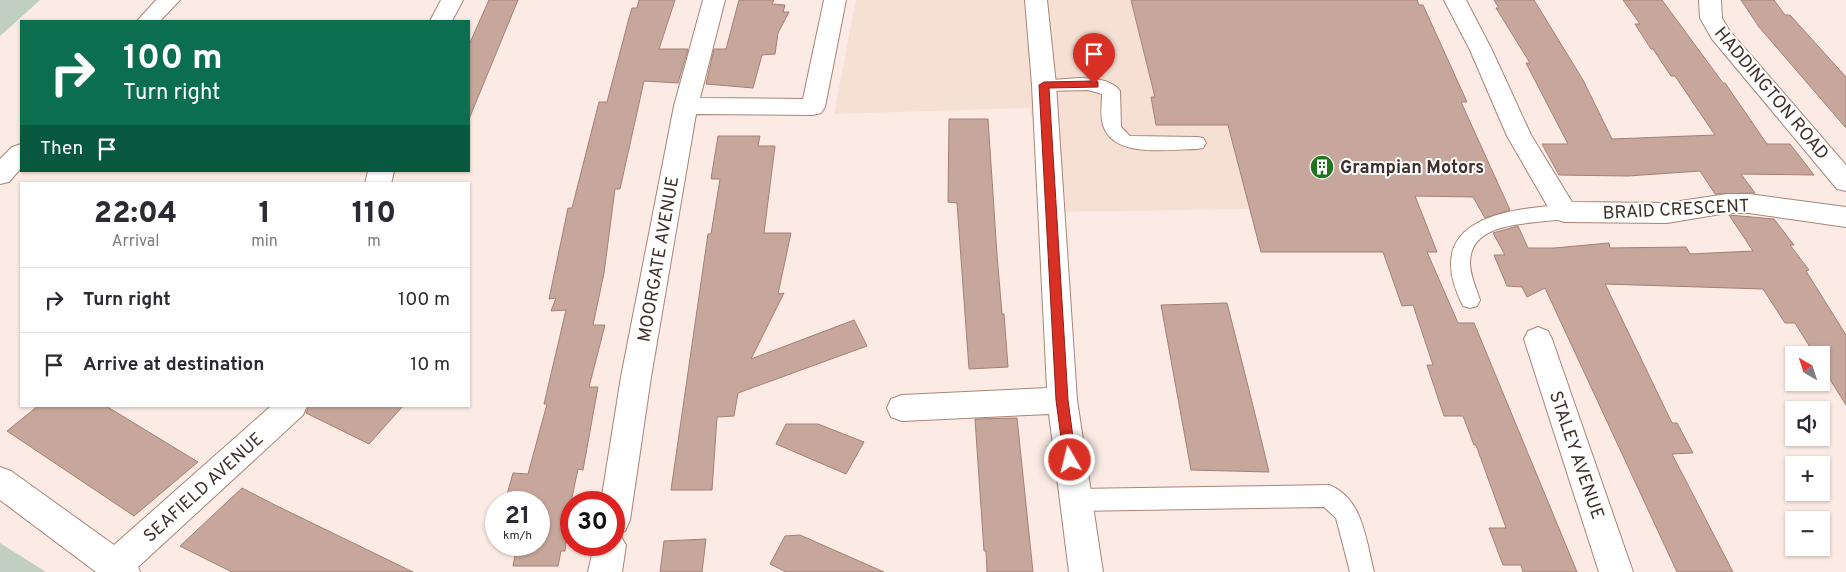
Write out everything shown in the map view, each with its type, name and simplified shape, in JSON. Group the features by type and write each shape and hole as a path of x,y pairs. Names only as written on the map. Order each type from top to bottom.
{"street":[{"path":"149,20 169,0"},
{"path":"442,20 452,0"},
{"name":"MOORGATE AVENUE","path":"618,491 636,377 686,106 714,0"},
{"path":"686,106 813,107 835,0"},
{"path":"1036,0 1044,85 1062,400 1086,572"},
{"path":"1454,0 1481,50 1518,136 1564,212"},
{"name":"HADDINGTON ROAD","path":"1710,0 1712,18 1720,34 1846,182"},
{"path":"0,176 20,154"},
{"name":"BRAID CRESCENT","path":"1564,212 1669,213 1701,206 1737,203 1814,215 1846,217"},
{"name":"STALEY AVENUE","path":"1538,339 1616,572"},
{"path":"902,408 1062,400"},
{"name":"SEAFIELD AVENUE","path":"118,569 291,407"},
{"path":"0,481 118,569"},
{"path":"606,572 608,556"}],"lane":[{"path":"1044,85 1094,84 1105,87 1111,92 1112,130 1118,138 1127,142 1197,142"},
{"path":"1470,300 1460,260 1469,237 1491,223 1522,215 1564,212"},
{"path":"1075,500 1329,496 1346,512 1362,572"}],"shaded area":[{"path":"856,0 1338,0 1437,252 1261,252 1250,209 1051,212 1030,108 834,114"}],"green space":[{"path":"0,0 40,0 0,36"},
{"path":"0,543 46,572 0,572"}],"building":[{"path":"489,0 518,0 470,117 470,43"},
{"path":"639,0 675,0 659,49 688,49 678,83 644,81 620,189 615,189 604,273 593,325 605,325 589,387 598,387 583,470 578,469 573,491 560,491 560,556 558,566 513,566 515,556 550,556 550,491 508,491 513,473 528,474 547,404 544,404 566,310 551,311 556,298 549,299 568,208 572,208 599,102 607,102 632,8 637,8"},
{"path":"739,0 774,0 772,4 785,5 783,12 789,12 778,33 775,54 762,55 753,88 706,84 714,49 726,49"},
{"path":"1131,0 1417,0 1419,5 1423,5 1467,102 1461,102 1510,210 1485,218 1473,197 1415,196 1437,252 1427,252 1458,323 1474,323 1577,572 1523,572 1521,565 1503,565 1489,528 1506,528 1476,445 1474,445 1463,416 1444,416 1427,365 1433,365 1413,305 1402,306 1383,252 1261,252 1228,125 1156,125 1151,97 1155,97"},
{"path":"1494,0 1534,0 1583,80 1612,139 1715,135 1675,76 1671,76 1653,49 1651,49 1635,24 1640,24 1623,0 1662,0 1723,83 1725,83 1767,144 1790,144 1814,175 1741,174 1755,193 1715,194 1700,171 1628,176 1559,175 1542,144 1568,144 1526,63 1530,63 1496,8 1499,8"},
{"path":"1741,0 1774,0 1785,15 1790,15 1846,77 1846,128 1759,27"},
{"path":"949,119 988,119 997,255 1008,367 969,369 957,203 948,202"},
{"path":"718,136 760,136 758,146 775,146 764,233 791,233 778,294 784,293 751,359 854,320 867,346 738,393 734,416 717,417 712,490 671,490 708,234 711,234 720,179 711,179"},
{"path":"1729,215 1774,219 1794,245 1790,245 1809,270 1806,271 1846,335 1846,405 1830,379 1830,346 1809,346 1795,323 1785,323 1763,289 1605,284 1672,423 1677,423 1693,453 1672,454 1733,572 1677,572 1545,288 1527,297 1522,287 1507,286 1494,255 1505,255 1493,233 1518,226 1528,248 1554,248 1609,243 1610,248 1686,247 1690,254 1753,251"},
{"path":"1227,303 1269,472 1191,470 1161,305"},
{"path":"37,407 108,407 198,462 134,516 7,431"},
{"path":"309,407 402,407 369,444 306,413"},
{"path":"1017,418 1033,572 987,572 975,419"},
{"path":"786,424 818,424 864,442 846,474 776,444"},
{"path":"242,488 413,572 232,572 180,546"},
{"path":"800,535 884,572 786,572 770,564 785,536"},
{"path":"706,539 702,572 660,572 664,541"}],"place":[{"name":"Grampian Motors","path":"1322,167"}],"route":[{"path":"1070,460 1062,400 1044,85 1094,84"}]}
